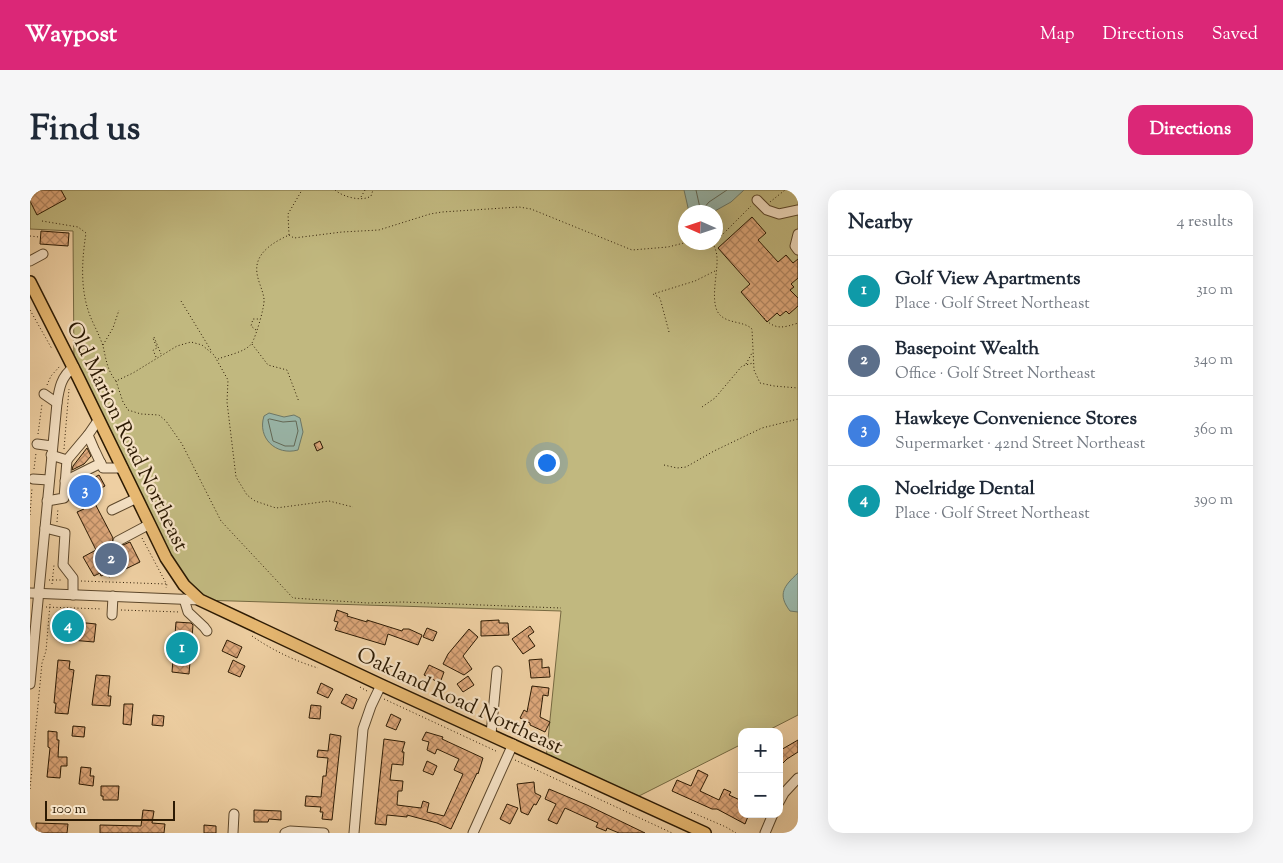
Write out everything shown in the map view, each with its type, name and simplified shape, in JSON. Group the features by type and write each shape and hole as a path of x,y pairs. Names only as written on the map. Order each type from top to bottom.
{"main road":[{"name":"Old Marion Road Northeast","path":"31,285 74,367 166,558 184,585 200,600"},
{"name":"Oakland Road Northeast","path":"200,600 705,833"}],"street":[{"path":"757,200 767,210 779,214 798,210"},
{"path":"798,234 795,246 798,250"},
{"path":"30,261 43,254"},
{"path":"30,684 34,593 45,528 56,404 65,374 74,367"},
{"path":"44,394 56,404"},
{"path":"47,500 64,498 67,460 99,419"},
{"path":"88,435 103,468 123,468"},
{"path":"37,444 52,446"},
{"path":"51,455 67,460"},
{"path":"65,481 101,463"},
{"path":"33,479 49,480"},
{"path":"112,510 137,498"},
{"path":"118,541 150,524"},
{"path":"45,528 65,533 63,565 73,580 73,595"},
{"path":"34,593 200,600"},
{"path":"112,616 113,596"},
{"path":"184,599 188,612 204,626 206,631"},
{"path":"491,734 497,671"},
{"path":"354,833 363,729 381,685"},
{"path":"473,833 513,744"},
{"path":"783,795 798,778"},
{"path":"233,833 234,814"},
{"path":"764,833 771,818"},
{"path":"285,833 290,831 324,833"}],"path":[{"path":"289,235 288,214 302,190"},
{"path":"335,190 346,198 368,198 373,190"},
{"path":"361,198 365,190"},
{"path":"764,207 785,190"},
{"path":"723,233 757,200"},
{"path":"289,235 294,238 379,230 430,214 520,207 531,209 632,250 678,244"},
{"path":"42,221 78,227 86,233 82,282 89,314 102,345 106,366 116,381 123,402 128,410 141,414 159,415 166,421 182,444 221,521 293,598 368,603 402,602 561,608"},
{"path":"217,359 240,351 252,344 262,314 264,299 256,271 257,262 270,245 289,235"},
{"path":"30,236 39,237"},
{"path":"716,250 715,299 718,313 724,318 746,325 752,329 753,364 755,375 760,383 798,388"},
{"path":"669,332 660,298 653,294 696,281 716,270"},
{"path":"181,300 228,380 227,402 236,477 247,495 256,501 281,509 321,501 353,507"},
{"path":"30,310 52,350"},
{"path":"102,345 113,328 119,310"},
{"path":"764,318 771,325 782,327 798,323"},
{"path":"256,330 251,326 251,321 253,319 260,319"},
{"path":"156,358 153,350 157,348 154,337 161,354"},
{"path":"116,381 133,373 177,346 191,342 202,345 214,355"},
{"path":"252,344 268,365 287,370 299,402"},
{"path":"702,407 715,398 742,366 746,364 753,352"},
{"path":"746,364 753,364"},
{"path":"664,465 677,468 686,467 762,428 798,419"},
{"path":"138,530 166,584 166,592"},
{"path":"45,580 166,584"},
{"path":"30,789 50,600"},
{"path":"165,612 166,605"},
{"path":"381,698 502,754"},
{"path":"512,759 672,833"},
{"path":"691,812 736,833"}],"shaded area":[{"path":"30,190 798,190 798,715 773,728 738,728 738,746 639,796 546,759 561,611 200,600 184,585 74,367 73,231 30,229"}],"water":[{"path":"684,190 744,190 723,206 687,205"},
{"path":"269,413 284,417 294,415 300,418 303,432 298,450 282,450 270,444 263,431 264,416"},
{"path":"798,573 798,612 790,611 783,595 786,586"}],"building":[{"path":"30,190 61,190 66,199 37,215 30,201"},
{"path":"752,217 766,233 758,240 778,262 786,255 793,263 798,259 798,278 791,284 794,287 790,290 798,298 798,306 789,314 786,311 780,316 777,313 767,322 741,292 750,284 720,250 723,250 723,243"},
{"path":"41,231 69,233 68,246 40,244"},
{"path":"320,441 323,448 317,451 314,444"},
{"path":"87,448 91,456 84,464 72,470 73,466"},
{"path":"99,475 105,486 90,494 113,538 112,543 118,547 130,542 140,562 109,577 107,573 101,576 100,573 94,576 83,557 96,550 77,512 84,509 74,488"},
{"path":"337,610 348,614 347,616 367,622 367,620 402,631 403,629 409,629 422,635 418,645 388,634 385,645 335,630 338,622 334,621"},
{"path":"61,612 77,614 77,622 96,624 94,642 59,639"},
{"path":"499,620 499,623 508,623 509,635 481,636 481,621"},
{"path":"176,622 191,623 193,625 189,674 172,672"},
{"path":"530,626 534,632 528,636 535,646 523,654 512,639"},
{"path":"427,628 437,632 433,641 423,637"},
{"path":"469,629 478,637 463,656 472,669 464,675 443,664 448,654"},
{"path":"227,640 242,647 237,658 222,651"},
{"path":"542,659 542,668 549,667 550,677 531,678 529,660"},
{"path":"58,660 70,661 69,669 74,670 68,714 55,713 56,703 54,703"},
{"path":"233,660 245,666 240,677 228,672"},
{"path":"429,665 444,672 440,683 424,675"},
{"path":"96,675 110,676 108,696 111,696 110,706 92,705"},
{"path":"468,676 474,685 463,692 457,684"},
{"path":"321,683 333,689 328,698 317,693"},
{"path":"532,686 549,688 548,696 543,695 540,717 550,722 545,732 520,718 524,710 527,712"},
{"path":"346,694 357,699 353,709 341,703"},
{"path":"124,704 133,704 131,725 123,724"},
{"path":"311,705 321,706 320,719 309,718"},
{"path":"391,714 401,719 396,730 386,726"},
{"path":"153,715 164,716 163,726 152,725"},
{"path":"73,726 85,727 84,737 72,736"},
{"path":"48,731 57,732 57,740 59,740 58,757 67,757 67,766 61,766 60,778 47,777 50,748 48,747"},
{"path":"426,732 443,737 442,739 483,758 478,774 451,829 407,815 407,817 387,815 386,825 375,824 384,739 405,742 402,752 404,752 403,765 392,764 390,780 403,781 402,791 398,791 397,805 421,808 423,801 429,803 427,812 444,816 463,774 454,770 459,759 437,749 435,754 427,750 429,742 422,740"},
{"path":"330,734 341,736 332,820 322,819 323,812 320,812 321,807 305,806 306,796 321,797 323,776 326,776 328,758 317,757 318,750 328,751"},
{"path":"798,740 798,752 783,763 783,749"},
{"path":"427,761 437,766 433,775 423,771"},
{"path":"81,767 91,768 90,776 94,776 93,786 79,784"},
{"path":"698,770 708,775 700,791 719,800 724,789 731,792 729,795 738,799 738,818 747,818 745,824 717,809 712,809 672,791 677,780 691,786"},
{"path":"534,782 535,793 541,796 528,815 521,812 517,784"},
{"path":"101,786 119,786 118,800 103,800"},
{"path":"549,789 645,833 619,833 607,828 606,831 596,827 598,823 565,808 557,824 548,820 556,804 545,799"},
{"path":"507,804 518,808 510,824 500,819"},
{"path":"143,810 154,811 152,823 165,824 164,833 100,833 100,825 141,826"},
{"path":"254,810 281,811 281,820 269,819 268,822 254,822"},
{"path":"36,823 68,824 67,833 36,833"},
{"path":"204,825 216,826 216,833 204,833"}],"place":[{"name":"Hawkeye Convenience Stores","path":"85,491"},
{"name":"Basepoint Wealth","path":"111,559"},
{"name":"Noelridge Dental","path":"68,626"},
{"name":"Golf View Apartments","path":"182,648"}]}
